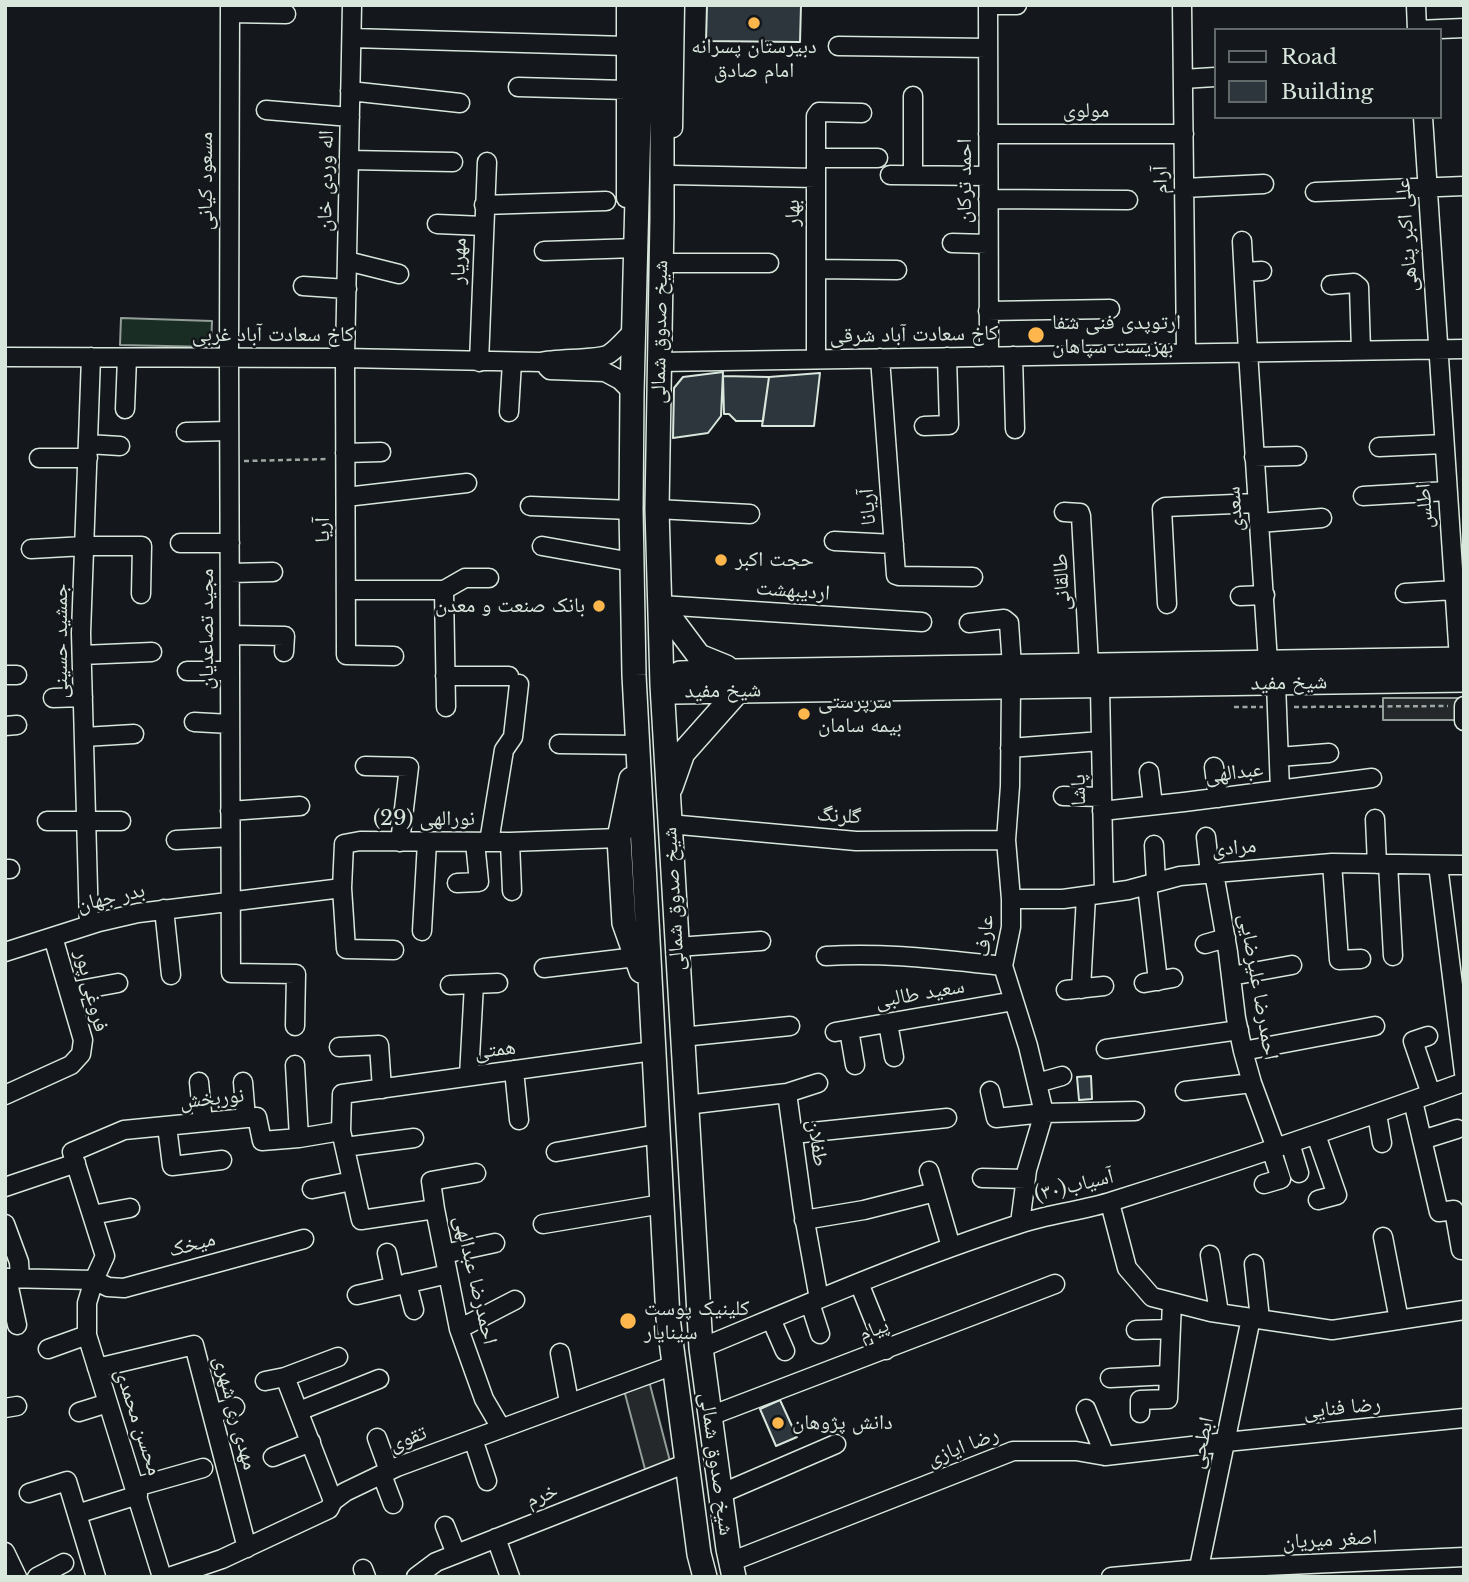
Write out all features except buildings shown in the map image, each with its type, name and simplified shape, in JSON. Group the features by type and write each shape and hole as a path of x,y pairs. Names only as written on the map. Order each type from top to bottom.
{"main road":[{"name":"شیخ صدوق شمالی","path":"642,5 632,392 634,686 668,1318 699,1554 705,1577"},
{"name":"شیخ صدوق شمالی","path":"662,5 666,180 662,218 657,509 662,685 701,1348 732,1569"},
{"path":"661,605 699,656 737,681 683,754 668,797"},
{"name":"شیخ مفید","path":"1011,677 1089,665 1272,673"},
{"name":"شیخ مفید","path":"634,686 662,685 674,692 737,681 1011,677 1100,687 1272,673 1462,668"},
{"path":"637,745 619,838 624,923 650,996"},
{"path":"656,1100 662,1094 672,1091 686,1101"}],"street":[{"name":"اله وردی خان","path":"345,358 352,5"},
{"name":"شیخ صدوق شمالی","path":"626,5 626,198 636,222"},
{"name":"شیخ صدوق شمالی","path":"666,180 675,5"},
{"path":"988,5 1017,5"},
{"name":"احمد ترکان","path":"988,5 989,357"},
{"name":"آرام","path":"1182,5 1186,353"},
{"path":"1416,5 1417,28"},
{"path":"230,9 286,14"},
{"name":"مسعود کیانی","path":"229,358 230,9"},
{"path":"1441,29 1464,28"},
{"path":"352,38 626,46"},
{"path":"838,46 988,47"},
{"path":"1183,79 1214,77"},
{"path":"518,87 626,90"},
{"path":"350,91 460,103"},
{"path":"913,96 913,175"},
{"path":"266,110 350,117"},
{"name":"بهار","path":"816,359 817,113 862,113"},
{"name":"علی اکبر پناهی","path":"1423,119 1438,349"},
{"name":"مولوی","path":"988,134 1184,134"},
{"path":"816,159 878,158"},
{"path":"349,160 453,162"},
{"name":"مهریار","path":"479,362 487,162"},
{"path":"890,175 988,176"},
{"path":"666,180 816,178"},
{"path":"1184,188 1264,184"},
{"path":"1315,192 1464,186"},
{"path":"988,199 1128,200"},
{"path":"484,205 606,201"},
{"path":"437,224 484,226"},
{"name":"سعدی","path":"1242,241 1257,503 1277,707 1280,790"},
{"path":"952,243 988,244"},
{"path":"544,251 636,248"},
{"path":"347,261 399,274"},
{"path":"661,263 769,263"},
{"path":"816,269 897,270"},
{"path":"1244,272 1262,271"},
{"path":"1331,285 1354,283 1359,287 1361,350"},
{"path":"303,286 346,289"},
{"path":"988,311 1110,309"},
{"path":"541,362 603,357 611,353 634,330"},
{"name":"اطلس","path":"1438,349 1454,590 1462,668"},
{"name":"کاخ سعادت آباد شرقی","path":"660,362 1464,349"},
{"path":"1013,356 1014,429"},
{"name":"کاخ سعادت آباد غربی","path":"5,357 345,358 541,362"},
{"path":"924,426 949,425 947,357"},
{"name":"جمشید حسینی","path":"89,925 82,655 91,358"},
{"path":"125,409 127,358"},
{"name":"مجید تصاعدیان","path":"229,358 231,973 296,974 295,1026"},
{"name":"آریا","path":"345,358 346,654 394,656"},
{"name":"آریانا","path":"880,358 895,572 899,576 973,577"},
{"path":"509,412 512,362"},
{"path":"541,362 550,370 605,372 620,380 632,392"},
{"path":"186,432 229,431"},
{"path":"1379,447 1444,444"},
{"path":"39,458 120,446"},
{"path":"346,456 381,452"},
{"path":"1254,457 1297,456"},
{"path":"1445,464 1464,463"},
{"path":"346,497 467,483"},
{"path":"1363,496 1447,491"},
{"path":"1167,604 1162,509 1257,503"},
{"path":"530,506 631,510"},
{"path":"657,509 750,513"},
{"name":"طالقانی","path":"1064,512 1080,513 1081,516 1089,665"},
{"path":"1259,523 1322,518"},
{"path":"834,541 894,544"},
{"path":"180,543 230,543"},
{"path":"31,549 142,546 141,594"},
{"path":"542,546 632,562"},
{"path":"230,573 272,572"},
{"path":"346,590 444,590 465,578 489,578"},
{"path":"444,590 446,707"},
{"path":"1405,593 1454,590"},
{"path":"1240,596 1265,595"},
{"name":"اردیبهشت","path":"661,605 922,622"},
{"name":"عارف","path":"969,623 1004,619 1009,623 1010,786 1006,840 1011,927 1003,967 1028,1046 1044,1113 1026,1179 1020,1223"},
{"path":"230,635 285,636 285,652"},
{"path":"82,655 152,652"},
{"path":"187,671 230,671"},
{"path":"445,676 514,680 513,737 504,750 482,842 479,882 457,883"},
{"name":"پاشا","path":"1100,687 1102,804 1095,894 1073,990 1104,986"},
{"path":"53,698 83,697"},
{"path":"1463,706 1464,721"},
{"path":"194,722 230,724"},
{"path":"84,737 134,734"},
{"path":"1010,748 1101,741"},
{"path":"559,744 637,745"},
{"path":"1279,757 1329,753"},
{"path":"365,766 408,768 400,842"},
{"path":"1214,766 1218,798"},
{"path":"1149,772 1153,805"},
{"name":"عبدالهی","path":"1063,796 1102,804 1153,805 1372,778"},
{"path":"230,811 300,806"},
{"path":"1375,819 1393,956"},
{"path":"47,821 121,821"},
{"name":"گلرنگ","path":"669,824 856,841 1006,840"},
{"path":"176,840 230,837"},
{"name":"احمدرضا علیرضایی","path":"1206,837 1226,938 1243,1051 1252,1083 1279,1147"},
{"name":"نورالهی (29)","path":"342,888 344,844 360,841 510,842 619,838"},
{"path":"422,932 427,842"},
{"path":"510,842 512,891"},
{"path":"1153,845 1151,883 1158,981"},
{"path":"1332,863 1339,960 1361,959"},
{"name":"مرادی","path":"1011,899 1063,899 1180,876 1332,863 1464,865"},
{"path":"1438,865 1464,1073"},
{"path":"229,901 342,888 346,949 394,950"},
{"name":"بدر جهان","path":"5,952 118,917 229,901"},
{"path":"164,909 171,975"},
{"name":"فروغی پور","path":"5,1095 71,1065 81,1054 83,1040 53,937"},
{"path":"1205,944 1226,938"},
{"path":"677,947 761,941"},
{"path":"827,956 862,953 1003,967"},
{"path":"544,968 636,957"},
{"path":"1231,976 1292,965"},
{"path":"69,992 117,983"},
{"path":"450,985 498,983"},
{"path":"469,1076 474,984"},
{"name":"سعید طالبی","path":"855,1065 842,1031 1014,1000"},
{"path":"888,1023 894,1057"},
{"path":"682,1037 790,1026"},
{"path":"1243,1051 1375,1026"},
{"path":"1107,1049 1239,1030"},
{"path":"1428,1036 1413,1041 1431,1094"},
{"path":"339,1047 379,1045 382,1088"},
{"name":"همتی","path":"343,1139 342,1094 653,1051"},
{"path":"295,1065 299,1138"},
{"path":"514,1070 519,1119"},
{"path":"1037,1083 1062,1076"},
{"path":"199,1082 203,1122"},
{"path":"243,1082 246,1118"},
{"name":"آسیاب(۳۰)","path":"701,1348 951,1247 1020,1223 1110,1203 1316,1135 1464,1082"},
{"path":"686,1101 787,1093 818,1083"},
{"path":"1185,1091 1252,1083"},
{"path":"990,1091 996,1118 1044,1113 1135,1111"},
{"name":"طفلان","path":"787,1093 820,1334"},
{"path":"1413,1101 1439,1212 1454,1210 1461,1250 1464,1250"},
{"path":"1377,1114 1382,1143"},
{"name":"نوربخش","path":"5,1187 74,1157 124,1130 257,1116 262,1141 299,1138 414,1138"},
{"path":"793,1134 947,1118"},
{"path":"167,1126 172,1166 222,1160"},
{"path":"1422,1140 1457,1129"},
{"path":"556,1152 658,1134"},
{"path":"1316,1135 1337,1195 1318,1200"},
{"path":"343,1139 361,1220 435,1209"},
{"path":"1279,1147 1299,1174"},
{"path":"1264,1184 1281,1180 1279,1147"},
{"name":"محسن محمدی","path":"74,1157 105,1256 93,1280 87,1303 88,1335 162,1577"},
{"path":"929,1171 951,1247"},
{"name":"احمدرضا عبدالهی","path":"476,1173 431,1181 459,1329 484,1399 500,1428"},
{"path":"982,1178 1026,1179"},
{"path":"312,1189 352,1181"},
{"path":"804,1220 864,1210 935,1192"},
{"path":"1110,1203 1127,1268 1152,1297 1219,1313 1332,1330 1464,1310"},
{"path":"543,1224 662,1205"},
{"path":"92,1214 130,1208"},
{"path":"5,1225 19,1262 11,1278 17,1325"},
{"path":"1383,1237 1399,1320"},
{"name":"میخک","path":"11,1278 93,1280 108,1287 124,1288 304,1239"},
{"path":"444,1254 495,1243"},
{"path":"387,1253 414,1310"},
{"path":"1210,1255 1219,1313"},
{"name":"ابطحی","path":"1198,1573 1256,1319 1254,1264"},
{"path":"357,1295 448,1274"},
{"path":"859,1283 886,1350"},
{"name":"پیام","path":"710,1416 1055,1284"},
{"path":"459,1329 515,1300"},
{"path":"1140,1413 1140,1400 1168,1399 1172,1302"},
{"path":"771,1319 785,1350"},
{"path":"1136,1330 1171,1329"},
{"path":"48,1349 88,1335"},
{"name":"مهدی ری شهری","path":"97,1368 194,1345 247,1548"},
{"path":"561,1353 569,1402"},
{"path":"265,1381 285,1377 338,1357"},
{"name":"تقوی","path":"169,1577 195,1572 329,1509 333,1501 345,1492 386,1473 569,1402 674,1365"},
{"path":"1110,1378 1169,1376"},
{"path":"285,1377 333,1501"},
{"path":"299,1411 379,1379"},
{"path":"79,1412 108,1403"},
{"path":"212,1414 234,1407"},
{"path":"1086,1409 1105,1456"},
{"name":"رضا فنایی","path":"1226,1442 1464,1419"},
{"path":"377,1438 393,1504"},
{"path":"473,1439 487,1481"},
{"path":"273,1457 311,1442"},
{"name":"رضا ایازی","path":"732,1569 1013,1451 1076,1451 1105,1456 1226,1442"},
{"path":"720,1494 836,1444"},
{"name":"خرم","path":"416,1577 436,1562 687,1463"},
{"path":"77,1514 203,1468"},
{"path":"29,1493 67,1481 96,1577"},
{"path":"445,1526 456,1554"},
{"path":"496,1538 510,1577"},
{"path":"5,1552 17,1577"},
{"name":"اصغر میریان","path":"1111,1577 1356,1569 1464,1557"},
{"path":"1434,1577 1440,1558"},
{"path":"37,1577 64,1563"}],"path":[{"path":"229,462 346,456"},
{"path":"1234,707 1463,706"}],"green space":[{"path":"121,318 212,321 211,347 120,345"}],"shaded area":[{"path":"1383,698 1464,698 1464,720 1383,720"},
{"path":"649,1381 671,1465 646,1473 624,1390"}],"place":[{"name":"دبیرستان پسرانه امام صادق","path":"754,23"},
{"name":"ارتوپدی فنی شفا بهزیست سپاهان","path":"1036,335"},
{"name":"حجت اکبر","path":"721,560"},
{"name":"بانک صنعت و معدن","path":"599,606"},
{"name":"سرپرستی بیمه سامان","path":"804,714"},
{"name":"کلینیک پوست سینایار","path":"628,1321"},
{"name":"دانش پژوهان","path":"778,1423"}]}
